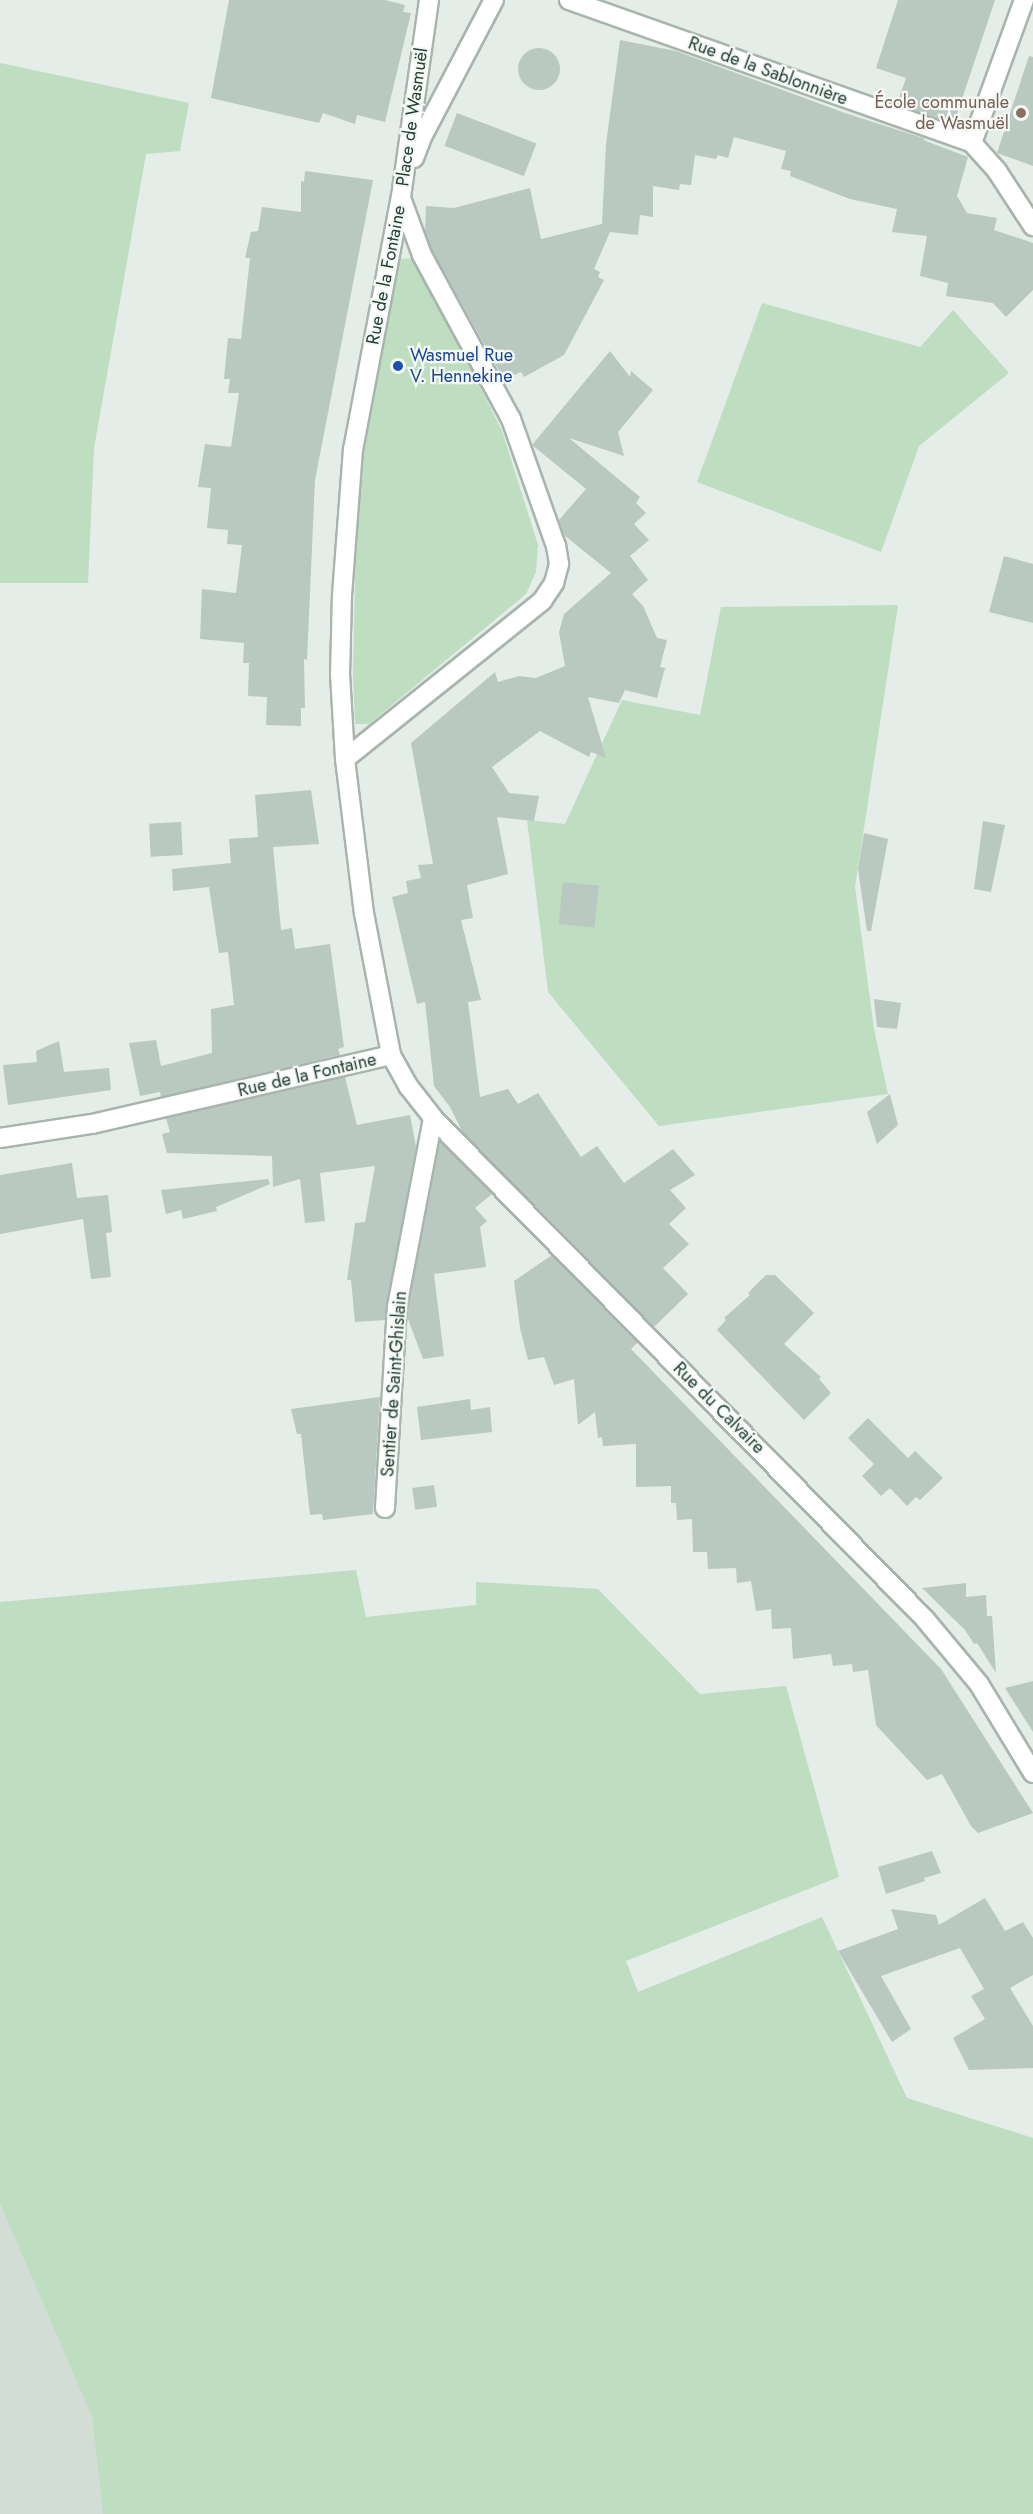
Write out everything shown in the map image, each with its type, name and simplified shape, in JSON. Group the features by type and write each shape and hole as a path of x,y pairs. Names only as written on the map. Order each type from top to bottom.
{"street":[{"name":"Place de Wasmuël","path":"401,196 429,0"},
{"name":"Place de Wasmuël","path":"401,196 423,135 494,0"},
{"name":"Rue de la Sablonnière","path":"569,0 972,143 997,171 1033,226"},
{"path":"972,143 1024,0"},
{"name":"Rue de la Fontaine","path":"0,1138 92,1124 391,1055 364,913 345,759 340,674 351,471 401,196"},
{"name":"Rue de la Fontaine","path":"345,759 542,601 554,583 559,564 556,546 511,419 422,255 401,196"},
{"name":"Rue du Calvaire","path":"391,1055 409,1087 433,1118 924,1618 979,1684 1033,1773"},
{"name":"Sentier de Saint-Ghislain","path":"385,1508 397,1307 433,1118"}],"shaded area":[{"path":"0,2204 92,2417 103,2514 0,2514"}],"green space":[{"path":"0,63 189,103 180,151 146,154 94,448 88,583 0,583"},
{"path":"416,258 502,431 538,545 536,572 526,594 369,724 355,724 353,676 356,530 365,440 400,259"},
{"path":"762,303 920,347 953,310 1009,373 919,446 881,552 697,482"},
{"path":"898,605 855,887 874,1029 888,1094 659,1126 548,992 527,820 565,824 622,700 700,715 721,607"},
{"path":"356,1570 366,1617 476,1605 476,1582 598,1589 700,1694 786,1686 839,1877 626,1961 638,1992 822,1917 907,2098 1033,2138 1033,2514 103,2514 92,2417 0,2204 0,1602"}],"building":[{"path":"229,0 385,0 405,5 403,12 411,13 385,122 357,115 355,124 323,113 319,123 211,98"},
{"path":"898,0 995,0 955,120 950,123 897,104 906,78 876,68"},
{"path":"620,40 676,51 845,113 926,139 923,140 968,157 957,196 967,213 997,218 994,230 1033,243 1033,290 1006,317 993,303 946,296 948,283 920,276 927,236 892,232 897,209 850,199 790,176 791,171 781,169 786,151 734,137 728,158 718,155 716,159 695,155 691,185 680,184 679,190 653,186 653,217 640,215 638,235 610,232 594,269 600,272 598,277 604,280 564,355 524,377 521,372 504,380 432,250 425,232 426,206 454,208 530,188 541,239 602,224 606,144"},
{"path":"539,48 547,49 554,54 559,61 559,77 554,84 547,89 539,90 531,89 524,84 519,77 518,69 519,61 524,54 531,49"},
{"name":"École communale de Wasmuël","path":"1029,56 1033,57 1033,166 997,153"},
{"path":"457,113 536,143 524,176 444,146"},
{"path":"305,171 373,180 315,480 307,660 304,659 305,708 301,708 301,726 266,725 267,697 248,696 249,663 243,663 244,643 200,639 202,589 236,593 242,545 227,544 228,530 207,528 211,488 198,487 205,444 231,447 239,393 228,393 230,379 224,379 228,338 241,339 250,258 245,258 251,232 258,231 262,207 301,212 301,181 304,182"},
{"path":"610,351 630,377 631,371 653,390 618,432 624,456 569,438 640,497 636,503 646,513 634,524 649,540 630,556 648,580 632,594 643,606 657,638 667,640 660,667 665,668 657,698 625,690 619,703 588,697 606,758 591,752 589,757 540,731 492,767 509,793 539,796 534,821 497,817 508,874 467,885 473,918 461,920 481,1000 468,1002 480,1097 508,1089 518,1104 538,1093 581,1157 597,1146 624,1183 673,1149 695,1175 670,1190 686,1208 669,1224 689,1244 663,1268 688,1294 654,1327 463,1133 450,1107 434,1086 425,1002 417,1004 392,897 408,893 406,881 421,878 418,865 433,864 411,743 495,672 498,682 519,676 536,678 565,666 559,632 564,614 611,573 564,535 559,520 586,489 532,445"},
{"path":"1004,556 1033,564 1033,623 989,612"},
{"path":"311,790 319,844 273,847 281,930 292,928 295,949 330,944 344,1047 338,1049 340,1055 161,1097 160,1092 140,1096 129,1043 156,1040 161,1066 212,1053 211,1009 234,1005 228,952 219,953 209,887 173,891 172,869 231,863 229,839 258,837 255,795"},
{"path":"983,821 1005,825 991,892 974,889"},
{"path":"181,822 183,855 151,857 149,824"},
{"path":"864,833 888,839 871,931 867,931 858,869"},
{"path":"563,882 599,886 594,928 559,924"},
{"path":"874,999 901,1003 897,1029 877,1027"},
{"path":"59,1041 64,1072 109,1068 111,1090 8,1105 3,1065 37,1062 36,1051"},
{"path":"345,1077 357,1125 410,1115 416,1147 385,1320 355,1322 351,1280 347,1280 355,1223 365,1222 375,1166 320,1173 325,1221 305,1223 300,1179 273,1187 272,1156 167,1153 162,1134 170,1132 166,1118"},
{"path":"890,1094 898,1125 877,1144 867,1112"},
{"path":"440,1141 492,1194 475,1208 487,1221 480,1227 486,1267 434,1274 444,1356 423,1359 408,1319 408,1308"},
{"path":"72,1163 77,1198 108,1195 112,1232 106,1233 111,1277 91,1279 83,1219 0,1234 0,1175"},
{"path":"268,1179 270,1184 216,1207 217,1211 183,1219 181,1210 166,1214 161,1190"},
{"path":"552,1255 638,1342 631,1349 941,1669 1033,1813 978,1833 971,1826 942,1774 927,1780 876,1725 868,1670 853,1672 852,1664 833,1666 831,1654 793,1659 791,1628 772,1629 771,1609 756,1611 751,1581 737,1583 736,1568 708,1569 707,1552 693,1552 692,1519 677,1520 676,1503 671,1503 671,1486 636,1487 636,1444 603,1446 602,1437 598,1438 595,1412 578,1425 574,1379 554,1385 544,1357 528,1360 520,1328 514,1281"},
{"path":"766,1275 775,1275 814,1313 784,1344 821,1377 819,1379 831,1393 804,1420 717,1330 726,1320 724,1318 750,1295 748,1293"},
{"path":"380,1397 373,1514 323,1520 322,1514 310,1515 301,1434 297,1434 291,1409"},
{"path":"470,1399 471,1410 490,1407 492,1432 421,1440 417,1407"},
{"path":"868,1418 908,1458 915,1451 943,1478 920,1500 916,1497 907,1506 890,1488 881,1496 862,1476 874,1464 848,1438"},
{"path":"434,1485 437,1507 415,1510 412,1488"},
{"path":"966,1583 966,1597 986,1595 987,1616 992,1616 996,1673 977,1643 974,1644 965,1630 922,1588"},
{"path":"1033,1681 1033,1732 1005,1688"},
{"path":"932,1851 941,1873 886,1894 878,1867"},
{"path":"985,1898 1005,1931 1023,1922 1033,1938 1033,1975 1010,1988 1033,2026 1033,2068 969,2070 953,2038 985,2019 971,1996 984,1989 960,1948 881,1976 911,2029 892,2042 838,1951 898,1929 891,1909 936,1915 939,1925"}],"place":[{"name":"École communale de Wasmuël","path":"1021,113"},
{"name":"Wasmuel Rue V. Hennekine","path":"398,366"}]}
